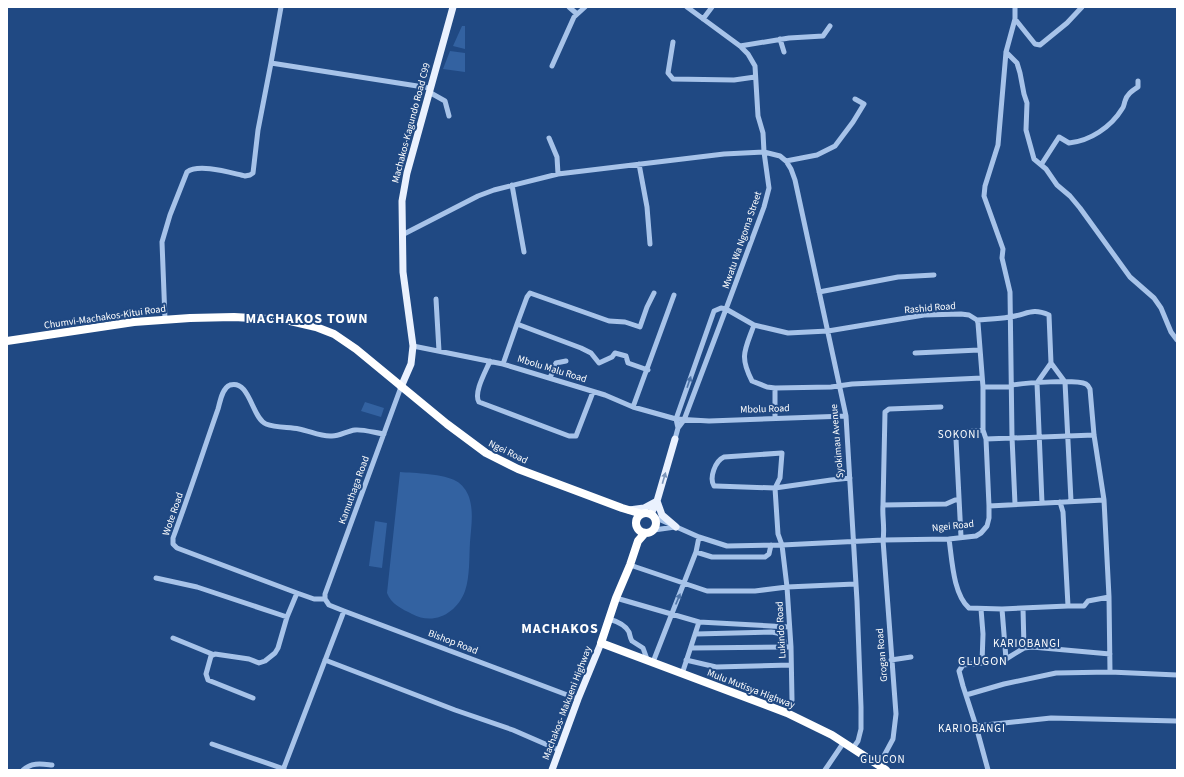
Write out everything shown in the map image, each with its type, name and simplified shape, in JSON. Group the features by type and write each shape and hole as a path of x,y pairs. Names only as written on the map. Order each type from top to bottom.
{"highway":[{"name":"Chumvi-Machakos-Kitui Road","path":"7,341 122,323 164,319 234,317 286,320 316,326 334,334 401,387"},
{"name":"Ngei Road","path":"401,387 472,444 486,453 518,469 625,509"},
{"path":"625,509 642,514 648,513 653,516 656,524 654,530 648,533 640,530 625,509"},
{"path":"601,643 616,598 630,566 638,541 640,530 636,520 642,514"},
{"name":"Mulu Mutisya Highway","path":"601,643 650,660 682,674 787,713 844,742 886,770"}],"main road":[{"name":"Machakos-Kagundo Road C99","path":"401,387 411,364 413,346 404,284 402,194 429,90 453,7"},
{"path":"653,516 675,439"},
{"path":"625,509 644,508 657,501"},
{"path":"657,501 662,515 676,527"},
{"name":"Machakos- Makueni Highway","path":"552,770 578,699 601,643"}],"street":[{"path":"164,319 162,242 170,215 187,172 191,169 200,168 245,176 250,176 254,173 258,130 281,7"},
{"path":"569,7 577,14"},
{"path":"552,66 574,17 585,7"},
{"name":"Mwatu Wa Ngoma Street","path":"678,428 684,420 764,207 769,188 763,133 758,116 755,66 748,54 740,46 687,7"},
{"path":"703,19 712,7"},
{"path":"1015,7 1015,18 1006,52 998,145 985,186 984,196 1003,249 1002,258 1010,292 1012,437 1015,504"},
{"path":"1015,18 1035,44 1040,45 1068,23 1082,7"},
{"path":"740,46 780,39 823,36 830,26"},
{"path":"780,39 784,52"},
{"path":"673,42 668,73 673,79 734,80 755,77"},
{"path":"1006,52 1017,63 1027,103 1027,136 1034,158 1046,169 1057,185 1070,196 1080,208 1130,277 1154,298 1161,308 1171,332 1177,340"},
{"path":"271,63 429,90 445,100 449,116"},
{"path":"1041,165 1059,137 1069,143 1080,142 1095,135 1115,120 1124,108 1128,95 1138,87 1138,81"},
{"path":"402,235 478,196 512,185 558,174 724,154 764,152 780,156 786,161 817,155 835,146 853,122 864,104 855,99"},
{"path":"548,138 557,158 558,174"},
{"name":"Syokimau Avenue","path":"786,161 795,180 846,416 861,707 861,729 858,741 853,748"},
{"path":"639,164 647,207 650,244"},
{"path":"512,185 524,252"},
{"path":"819,292 898,277 934,275"},
{"path":"503,364 527,297 530,293 609,321 625,322 640,328 647,307 654,293"},
{"path":"633,407 648,370 674,295"},
{"path":"436,299 439,351"},
{"path":"675,439 678,428 676,419 714,311 721,308 726,309"},
{"name":"Rashid Road","path":"726,309 754,325 788,333 828,331 924,315 961,314 977,320"},
{"path":"1071,501 1065,382 1051,363 1049,315 1040,311 1030,311 1011,317 977,320 983,387 983,430 986,439 989,506 1104,500"},
{"path":"517,324 581,348 591,353 599,363 612,357 615,353 626,356 628,363 648,370"},
{"path":"754,325 745,352 745,366 752,381 767,387 831,387 840,385 982,378"},
{"name":"Mbolu Malu Road","path":"413,346 503,364 593,392 633,407 684,420"},
{"path":"915,353 980,350"},
{"path":"490,361 477,394 479,402 569,436 576,436 593,392"},
{"path":"550,378 556,363 559,361 566,361"},
{"path":"1042,503 1037,383 1051,363"},
{"path":"983,387 1011,387 1012,385 1065,382 1085,384 1090,389 1094,435 1104,500 1109,597 1110,672"},
{"name":"Wote Road","path":"325,599 314,599 297,593 176,548 173,544 173,538 188,500 225,389 232,385 237,385 244,390 260,420 267,425 299,429 327,436 340,435 351,430 384,434"},
{"name":"Kamuthaga Road","path":"325,599 325,594 401,387"},
{"path":"775,388 775,418"},
{"name":"Grogan Road","path":"879,765 890,745 895,731 896,714 883,540 885,412 889,409 941,407"},
{"name":"Mbolu Road","path":"684,420 709,421 846,416"},
{"path":"961,537 956,439 959,435 965,432 983,430"},
{"path":"986,439 1094,435"},
{"path":"782,545 778,534 775,488 780,478 782,453 724,457 719,460 714,470 712,482 714,486 775,488 850,478"},
{"path":"883,504 946,504 959,500"},
{"path":"1060,502 1062,512 1068,606"},
{"name":"Ngei Road","path":"653,516 699,538 727,546 782,545 883,540 948,539 976,536 987,526 989,506"},
{"path":"654,530 676,527"},
{"path":"650,660 672,614 696,552 699,538"},
{"path":"948,539 956,585 961,597 969,608 1002,609 1084,606 1088,601 1109,597"},
{"path":"696,552 712,558 765,557 769,554 771,545"},
{"name":"Lukindo Road","path":"782,545 787,587 789,627 788,647 792,666 792,700 787,713"},
{"path":"630,566 707,591 755,591 787,587 855,584"},
{"path":"156,578 197,587 287,618"},
{"path":"173,638 212,654 249,659 259,663 263,662 275,653 278,648 287,618 297,593"},
{"path":"616,598 699,622 789,627"},
{"name":"Bishop Road","path":"325,599 329,605 344,611 578,699"},
{"path":"1023,608 1024,648"},
{"path":"981,609 983,634 982,663"},
{"path":"1002,609 1006,658"},
{"path":"212,744 284,769 344,611"},
{"path":"609,619 620,623 626,628 630,633 632,641 643,648 650,660"},
{"path":"682,674 699,622"},
{"path":"691,648 788,647 779,633 696,634"},
{"path":"988,770 960,675 961,668 963,666 967,664 982,663 1006,658 1024,648 1032,647 1110,654"},
{"path":"212,654 210,656 206,674 208,680 253,698"},
{"path":"891,660 911,657"},
{"path":"325,660 455,710 513,730 559,750"},
{"path":"686,660 716,667 792,666"},
{"path":"966,695 1004,684 1056,673 1110,672 1177,675"},
{"path":"976,726 1052,718 1177,721"},
{"path":"825,770 844,742"},
{"path":"23,770 30,765 52,765"}],"shaded area":[{"path":"462,26 465,26 465,49 453,46"},
{"path":"450,51 465,53 465,72 443,69"},
{"path":"365,402 384,408 381,417 361,411"},
{"path":"400,472 429,474 445,477 458,482 464,488 471,503 472,520 469,567 465,591 461,599 451,611 436,618 428,619 408,612 394,603 387,593"},
{"path":"375,521 387,523 382,568 369,566"}],"district":[{"name":"MACHAKOS TOWN","path":"307,319"},
{"name":"SOKONI","path":"959,434"},
{"name":"MACHAKOS","path":"560,629"},
{"name":"KARIOBANGI","path":"1027,643"},
{"name":"GLUGON","path":"983,661"},
{"name":"KARIOBANGI","path":"972,728"},
{"name":"GLUCON","path":"883,759"}]}
